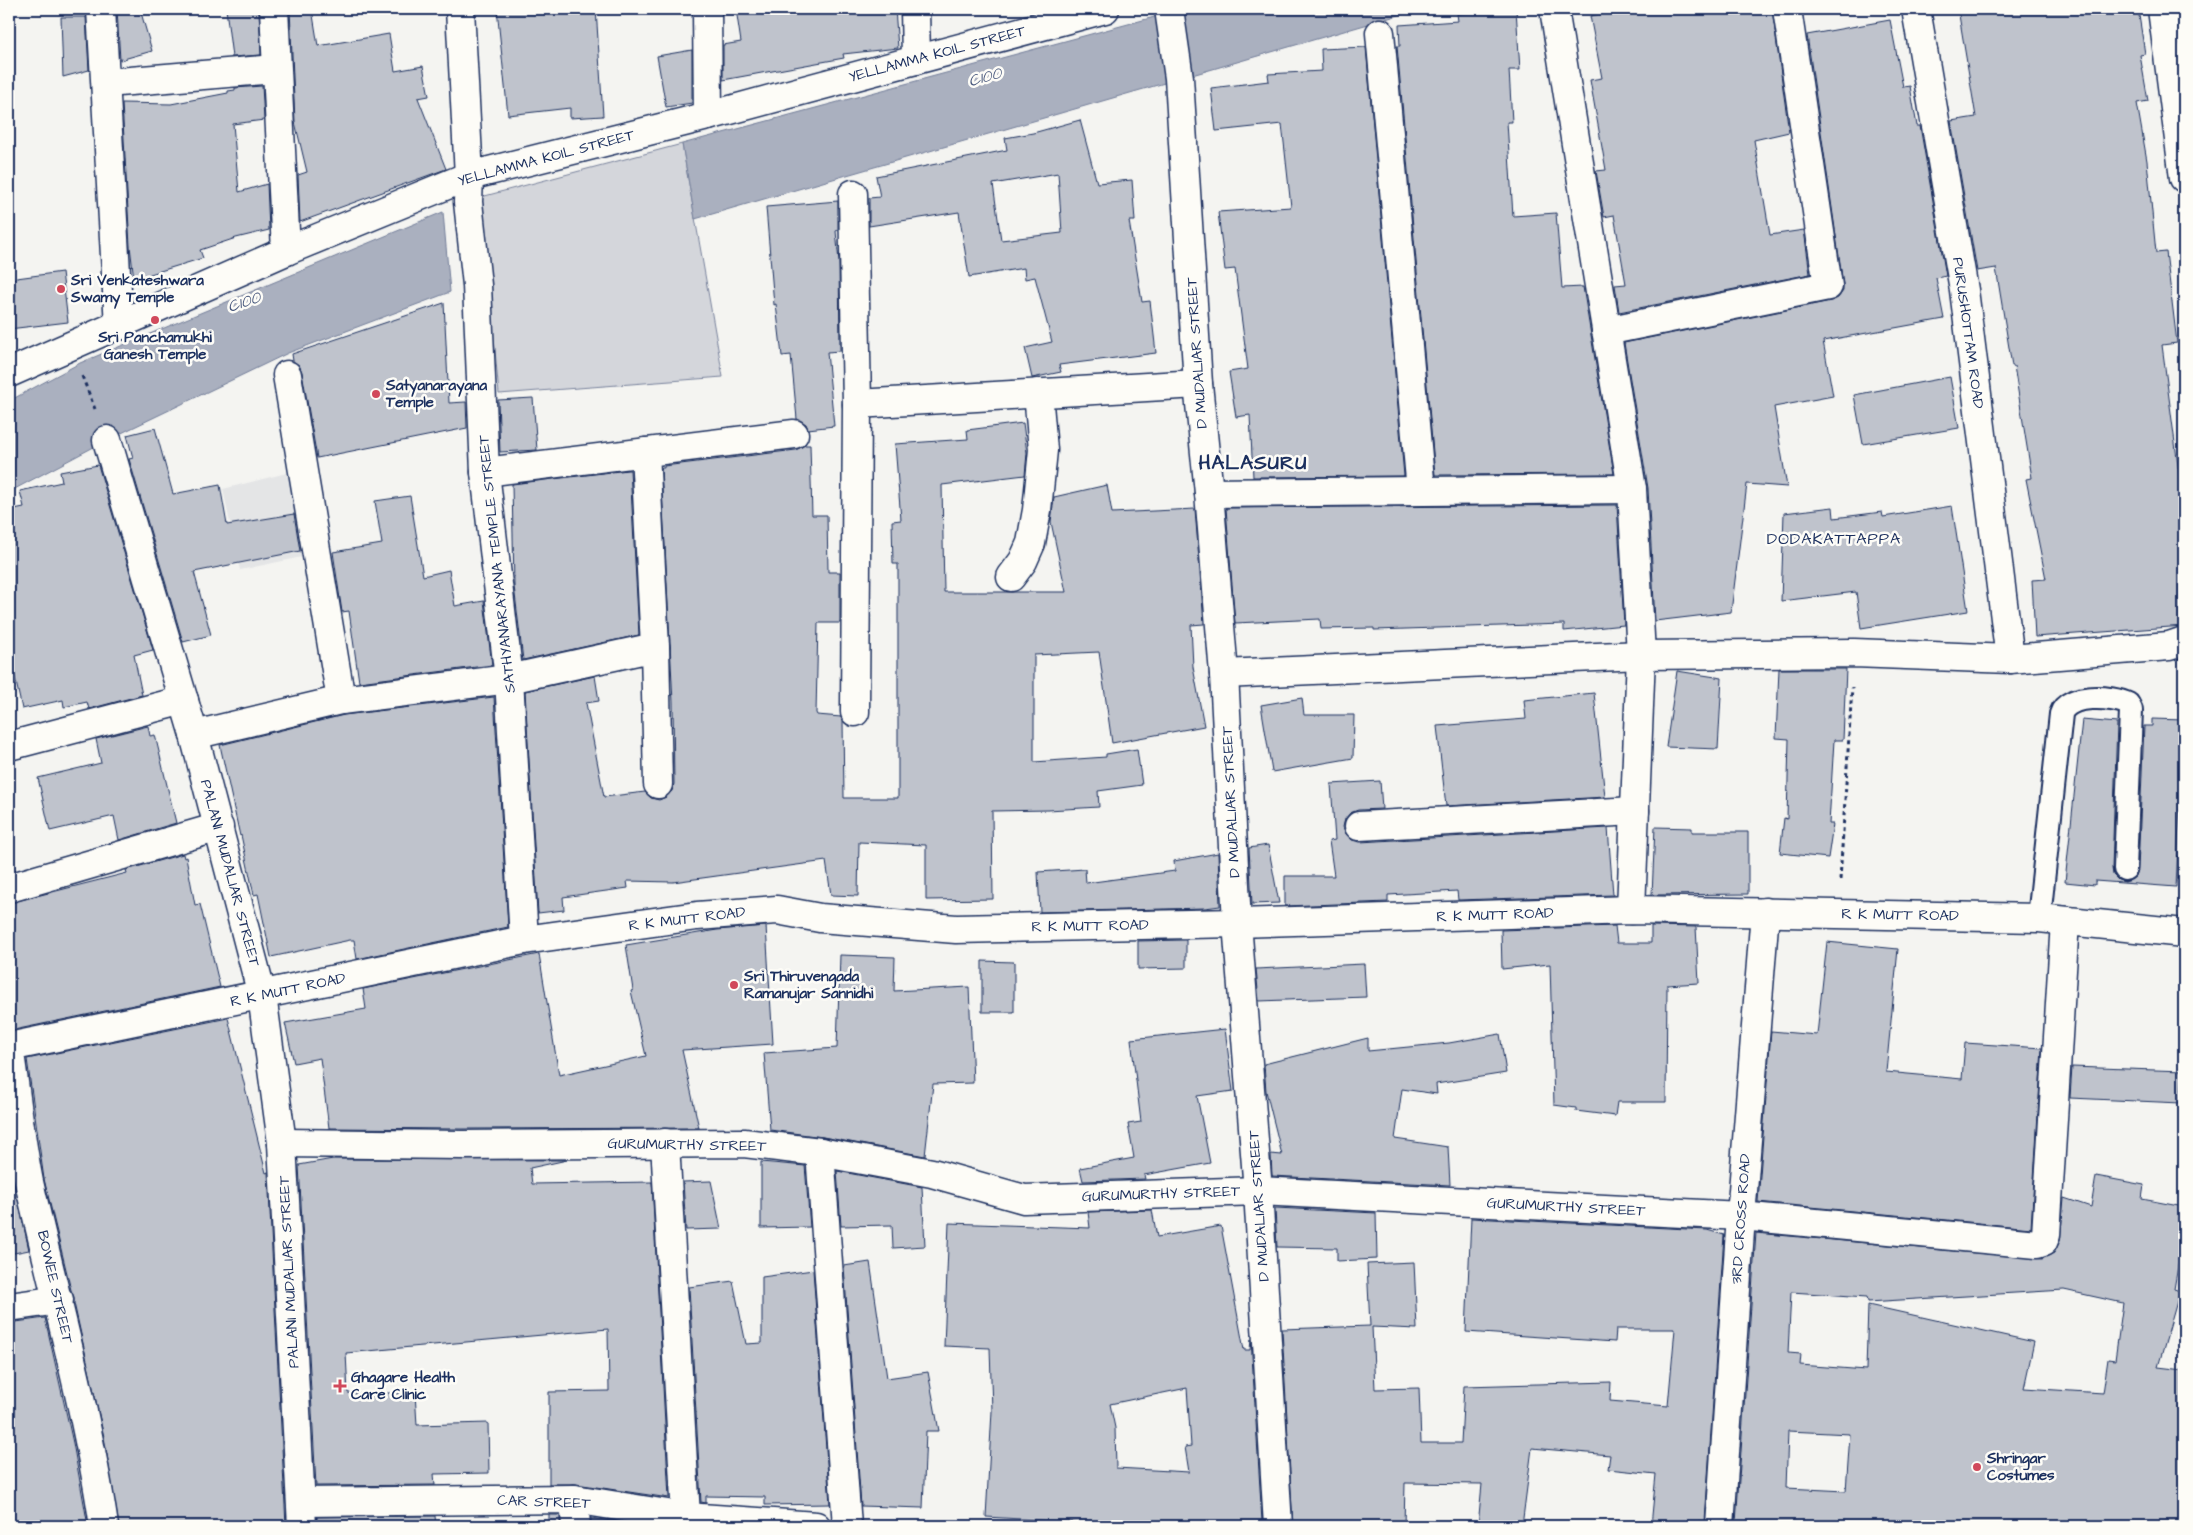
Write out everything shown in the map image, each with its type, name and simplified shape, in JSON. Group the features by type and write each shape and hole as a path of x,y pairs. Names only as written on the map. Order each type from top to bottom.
{"street":[{"path":"101,9 119,326"},
{"path":"274,9 286,251"},
{"name":"SATHYANARAYANA TEMPLE STREET","path":"460,9 469,189 477,285 485,472 509,679 524,940"},
{"path":"707,9 708,116"},
{"path":"915,9 916,60"},
{"name":"YELLAMMA KOIL STREET","path":"9,373 72,347 286,251 469,189 708,116 1105,9"},
{"path":"1554,9 1632,489 1641,655 1631,910"},
{"path":"1606,331 1828,286 1787,9"},
{"name":"PURUSHOTTAM ROAD","path":"1916,9 1964,290 2010,659"},
{"path":"2162,9 2184,178"},
{"name":"D MUDALIAR STREET","path":"1170,11 1179,78 1198,384 1224,674 1237,923 1258,1191 1278,1526"},
{"path":"1380,33 1421,492"},
{"path":"106,83 276,69"},
{"path":"853,194 857,404 855,712"},
{"path":"286,375 341,700"},
{"path":"857,404 1198,384"},
{"path":"1011,577 1023,561 1030,543 1037,510 1043,450 1038,393"},
{"path":"485,472 794,434"},
{"name":"PALANI MUDALIAR STREET","path":"107,440 194,735 262,995 282,1143 302,1514"},
{"path":"644,452 655,647 658,784"},
{"path":"1209,493 1632,489"},
{"path":"1224,674 1641,655 1854,653 2010,659 2177,644"},
{"path":"194,735 341,700 509,679 655,647"},
{"path":"9,746 184,700"},
{"path":"1359,826 1635,811"},
{"path":"9,888 218,827"},
{"name":"R K MUTT ROAD","path":"9,1047 524,940 697,916 777,910 820,918 956,929 1237,923 1631,910 2052,919 2184,933"},
{"name":"3RD CROSS ROAD","path":"1720,1526 1741,1216 1765,912"},
{"name":"GURUMURTHY STREET","path":"282,1143 462,1145 744,1143 820,1152 932,1173 1024,1199 1258,1191 1741,1216 2034,1244 2043,1242 2046,1235 2052,919"},
{"name":"BOWEE STREET","path":"9,1047 19,1182 58,1300 96,1469 104,1526"},
{"path":"665,1143 686,1517"},
{"path":"820,1152 847,1526"},
{"path":"9,1307 58,1300"},
{"path":"574,1499 576,1526"},
{"name":"CAR STREET","path":"302,1514 574,1499 686,1517 816,1526"}],"lane":[{"path":"2052,919 2061,714 2067,704 2073,700 2116,700 2128,704 2131,710 2125,869"}],"path":[{"path":"72,347 107,440"},
{"path":"1838,913 1854,653"}],"shaded area":[{"path":"682,144 723,377 499,394 481,197"},
{"path":"314,466 326,552 240,570 223,489"}],"water":[{"name":"C100","path":"1184,9 1420,9 695,219 682,144"},
{"name":"C100","path":"443,212 450,292 288,353 107,440 9,492 9,401 80,363"}],"building":[{"path":"117,9 140,9 152,51 120,60"},
{"path":"226,9 259,9 261,55 232,57"},
{"path":"290,9 312,9 318,46 389,34 395,71 423,66 429,96 418,98 446,169 300,222 298,175 307,172 295,122"},
{"path":"497,9 596,9 603,116 570,118 570,108 508,115"},
{"path":"736,9 895,9 898,48 843,54 844,58 723,80 723,45 741,42"},
{"path":"1516,9 1520,70 1509,70 1512,122 1507,122 1513,216 1556,213 1562,288 1583,287 1614,474 1435,475 1397,46 1400,46 1399,25 1458,21 1457,14"},
{"path":"1629,9 1772,9 1789,132 1754,140 1770,235 1804,230 1810,274 1619,312 1615,285 1626,284 1614,215 1604,217 1596,171 1606,170 1590,80 1602,78 1590,16"},
{"path":"1958,9 2138,9 2145,54 2140,55 2148,101 2137,103 2147,161 2156,253 2166,252 2177,343 2162,345 2184,511 2184,626 2035,637 2032,580 2046,579 2026,479 2032,478 2014,366 2012,366 1996,268 1977,271 1951,121 1976,117"},
{"path":"61,17 86,17 89,70 63,77"},
{"path":"1890,20 1903,87 1910,86 1917,126 1920,126 1946,276 1936,278 1944,319 1823,341 1833,396 1774,407 1787,487 1747,484 1731,612 1655,621 1648,488 1624,343 1838,298 1843,291 1843,284 1807,35"},
{"path":"1366,47 1404,476 1253,477 1250,415 1236,417 1229,372 1248,369 1235,269 1225,270 1218,212 1291,207 1282,124 1216,131 1211,88 1269,81 1268,74 1322,71 1321,49"},
{"path":"692,50 692,103 666,107 657,56"},
{"path":"262,86 264,120 233,124 239,192 267,184 269,230 236,238 200,250 203,258 134,279 130,246 122,103 171,104 228,93 228,91 235,90 235,88"},
{"path":"1080,120 1097,183 1132,180 1135,221 1129,221 1142,302 1150,301 1156,353 1059,365 1061,372 1032,378 1025,348 1052,342 1035,277 1025,279 1024,268 969,277 959,212 869,226 869,198 880,197 876,176 1007,150 1005,138 1033,133","holes":["1058,173 1062,233 1001,240 993,184"]},
{"path":"838,201 838,230 836,231 839,262 840,351 827,352 834,426 808,429 806,424 797,419 791,355 782,356 776,304 774,305 766,207"},
{"path":"62,272 68,322 9,329 9,279"},
{"name":"Satyanarayana Temple","path":"444,303 449,403 466,402 467,428 317,458 302,372 299,365 293,361 292,354"},
{"path":"1950,377 1959,428 1863,444 1854,395"},
{"path":"533,398 537,450 500,452 498,400"},
{"path":"1023,423 1027,453 1025,475 942,485 944,592 1066,592 1051,522 1054,497 1107,485 1112,513 1195,509 1204,624 1191,625 1193,667 1204,726 1112,743 1099,652 1034,655 1034,762 1106,757 1106,754 1137,749 1142,785 1098,791 1099,807 992,811 993,899 926,900 926,845 859,842 858,896 831,895 826,861 673,882 627,881 628,888 563,897 564,910 538,913 525,691 595,676 599,701 586,703 604,797 645,792 651,798 659,800 666,797 672,791 674,784 673,702 661,468 664,468 664,466 796,450 805,445 810,445 812,515 827,515 828,572 840,572 840,623 818,623 816,713 817,715 841,717 843,721 844,798 898,798 898,564 893,564 892,521 901,520 895,444 968,439 967,430"},
{"path":"155,428 173,494 220,485 227,525 294,514 300,551 194,572 211,635 183,642 129,459 133,458 127,435"},
{"path":"98,465 153,650 134,655 142,695 89,709 87,702 64,707 63,700 22,709 9,650 9,510 24,507 20,491 62,482 60,472"},
{"path":"630,470 639,635 523,660 514,586 512,484"},
{"path":"410,496 423,576 449,570 455,606 484,601 492,665 359,682 349,611 342,612 333,552 382,544 375,501"},
{"path":"1617,505 1624,625 1564,631 1564,624 1374,630 1374,628 1321,629 1320,619 1235,623 1226,508"},
{"path":"1952,506 1968,611 1861,628 1856,592 1781,601 1784,513 1833,507 1834,518 1882,512 1883,517"},
{"path":"1779,669 1846,669 1843,740 1834,740 1829,824 1833,824 1828,858 1780,853 1784,818 1787,819 1789,739 1776,738"},
{"path":"1677,671 1722,678 1718,749 1666,747"},
{"path":"1594,693 1605,797 1446,806 1437,726 1526,719 1524,700"},
{"path":"494,697 508,927 357,959 354,940 271,957 258,894 254,895 220,745 344,715"},
{"path":"1302,698 1304,715 1354,715 1353,758 1272,772 1261,705"},
{"path":"2152,719 2184,720 2176,887 2095,881 2095,885 2065,882 2082,720 2117,723 2112,868 2113,875 2118,880 2125,882 2136,876 2138,870 2144,726 2152,726"},
{"path":"148,726 150,736 155,735 176,823 119,840 114,816 50,831 38,778 101,763 96,739"},
{"path":"1380,781 1382,809 1358,810 1350,813 1345,819 1343,827 1346,834 1352,840 1360,842 1608,828 1613,895 1458,900 1457,891 1388,895 1388,902 1285,906 1285,876 1334,876 1329,841 1335,840 1331,784"},
{"path":"1655,827 1692,828 1692,832 1748,832 1748,894 1652,895"},
{"path":"1268,845 1279,903 1252,904 1249,848"},
{"path":"1218,853 1220,906 1040,912 1038,872 1085,869 1086,883 1175,871 1174,861"},
{"path":"183,854 184,858 186,857 195,905 200,904 220,987 9,1031 9,903 127,873 126,870"},
{"path":"766,926 773,1044 682,1050 699,1128 329,1128 320,1058 294,1063 285,1023 366,1009 363,989 539,954 559,1075 646,1056 631,991 633,990 626,945 717,930"},
{"path":"1615,926 1617,943 1651,943 1651,926 1696,927 1699,983 1667,985 1666,1102 1617,1102 1615,1116 1576,1111 1576,1108 1554,1105 1550,964 1502,969 1501,930"},
{"path":"1186,940 1186,968 1138,969 1138,941"},
{"path":"1827,942 1898,949 1886,1072 1962,1079 1965,1043 2042,1048 2031,1228 1758,1202 1771,1031 1817,1035"},
{"path":"840,955 895,957 894,991 969,987 973,1083 933,1084 925,1156 823,1137 770,1130 764,1053 837,1048"},
{"path":"982,961 1014,962 1014,1012 982,1012"},
{"path":"1364,964 1366,997 1259,1001 1256,969"},
{"path":"228,1018 266,1173 268,1172 286,1526 119,1526 104,1437 74,1297 44,1179 27,1059"},
{"path":"1225,1029 1233,1091 1197,1096 1210,1163 1144,1175 1145,1179 1083,1181 1080,1168 1134,1158 1128,1124 1141,1122 1131,1039"},
{"path":"1500,1034 1506,1073 1436,1084 1437,1094 1402,1089 1395,1139 1448,1147 1450,1185 1272,1176 1271,1154 1282,1155 1266,1091 1264,1064 1368,1038 1368,1051 1449,1043"},
{"path":"2072,1067 2183,1071 2181,1103 2070,1098"},
{"path":"9,1158 29,1250 9,1254"},
{"path":"333,1159 567,1160 530,1168 532,1184 652,1182 669,1498 576,1484 549,1484 549,1392 609,1391 608,1329 346,1353 348,1393 415,1393 417,1425 488,1423 489,1473 434,1474 435,1485 316,1486 299,1165"},
{"path":"761,1162 805,1166 810,1227 761,1228"},
{"path":"837,1171 922,1187 925,1246 893,1248 892,1225 841,1226"},
{"path":"2096,1176 2144,1185 2142,1199 2184,1207 2184,1232 2174,1289 2180,1291 2158,1367 2184,1370 2184,1526 1771,1526 1736,1523 1756,1233 2042,1259 2054,1253 2060,1241 2064,1198 2091,1207","holes":["2064,1290 2123,1303 2115,1360 2108,1359 2103,1393 2024,1388 2034,1342 1868,1305 1866,1370 1800,1365 1801,1354 1788,1353 1791,1292 1867,1297 1868,1302","1788,1431 1850,1434 1846,1491 1786,1488"]},
{"path":"711,1181 721,1229 686,1230 683,1182"},
{"path":"1275,1208 1376,1213 1377,1259 1337,1261 1337,1248 1277,1247"},
{"path":"1152,1210 1157,1237 1221,1226 1244,1350 1250,1350 1251,1339 1262,1522 1238,1526 1073,1526 1073,1522 986,1517 992,1411 990,1348 944,1346 949,1223 1090,1228 1088,1212","holes":["1187,1388 1191,1446 1185,1447 1189,1472 1116,1468 1115,1428 1110,1404"]},
{"path":"1471,1218 1707,1230 1724,1235 1705,1522 1699,1521 1699,1526 1651,1526 1656,1474 1608,1469 1610,1455 1532,1448 1522,1526 1478,1526 1482,1484 1405,1483 1404,1526 1293,1526 1282,1329 1370,1326 1367,1264 1414,1262 1417,1329 1372,1327 1375,1389 1419,1388 1421,1443 1461,1443 1464,1386 1611,1382 1610,1401 1668,1406 1675,1329 1616,1329 1615,1342 1466,1332"},
{"path":"870,1262 887,1378 928,1372 939,1431 926,1431 923,1508 861,1506 844,1266"},
{"path":"813,1270 830,1504 765,1505 765,1497 706,1496 706,1503 701,1502 689,1287 733,1281 746,1344 762,1343 762,1277"},
{"path":"45,1318 73,1443 88,1526 9,1526 9,1323"},
{"path":"549,1515 560,1515 560,1526 549,1526"},
{"path":"435,1516 436,1526 317,1526 317,1517"},
{"path":"591,1518 645,1526 591,1526"}],"place":[{"name":"Sri Venkateshwara Swamy Temple","path":"61,289"},
{"name":"Sri Panchamukhi Ganesh Temple","path":"155,320"},
{"name":"Satyanarayana Temple","path":"376,394"},
{"name":"Sri Thiruvengada Ramanujar Sannidhi","path":"734,985"},
{"name":"Ghagare Health Care Clinic","path":"340,1386"},
{"name":"Shringar Costumes","path":"1977,1467"}],"district":[{"name":"HALASURU","path":"1253,463"},
{"name":"DODAKATTAPPA","path":"1834,539"}]}
